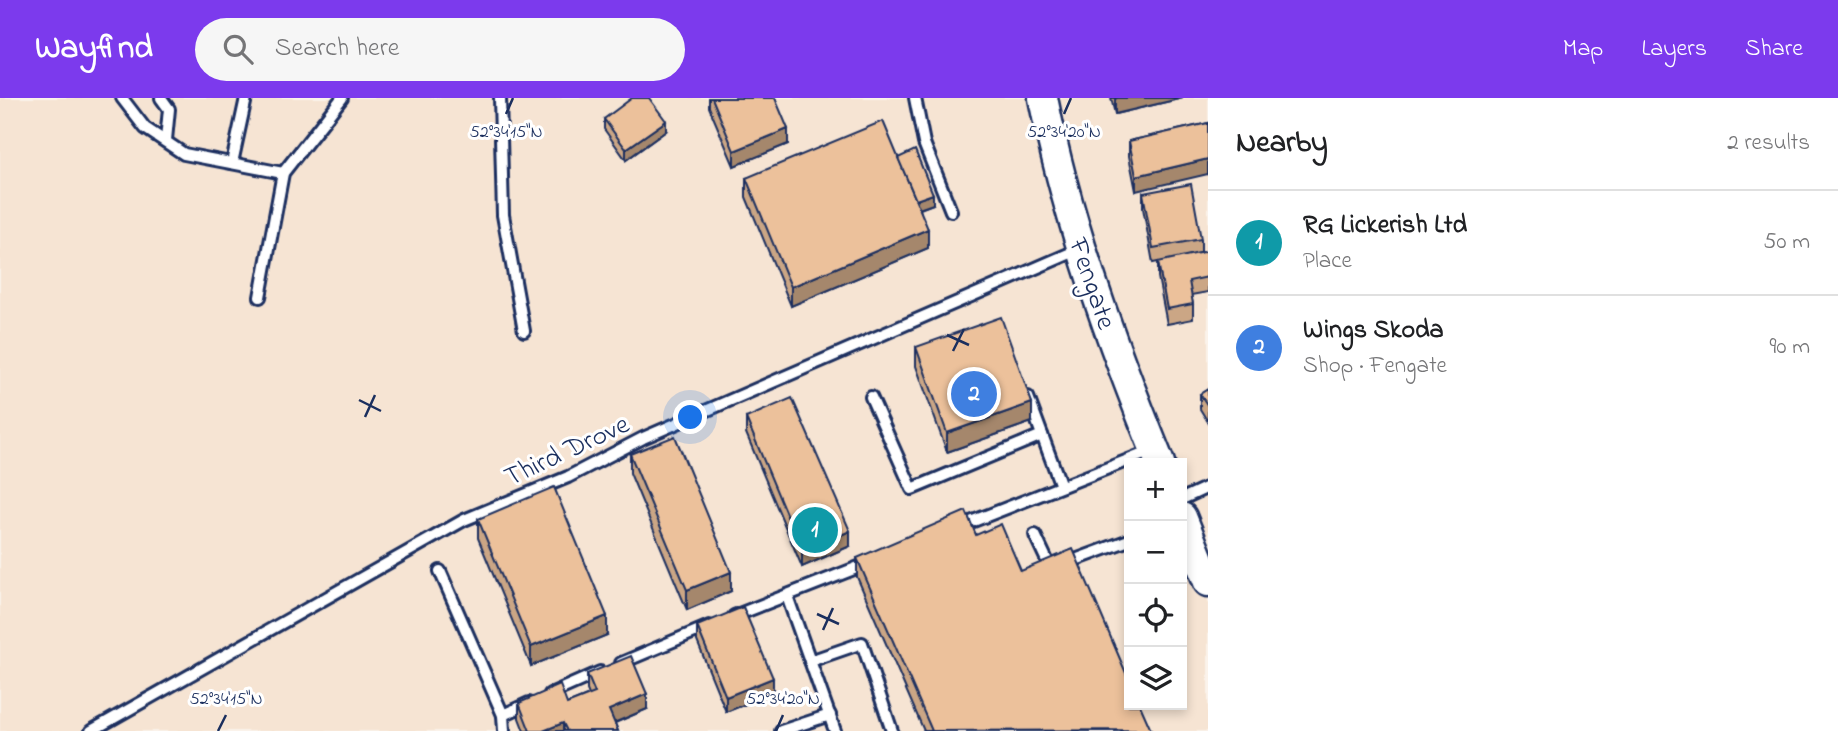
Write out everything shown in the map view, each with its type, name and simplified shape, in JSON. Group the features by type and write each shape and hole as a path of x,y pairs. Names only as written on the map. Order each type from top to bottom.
{"street":[{"name":"Fengate","path":"1043,98 1055,159 1080,250 1157,456"},
{"path":"1187,534 1208,582"}],"lane":[{"path":"122,98 145,128 184,155 283,173"},
{"path":"161,98 169,109 166,140"},
{"path":"232,163 246,98"},
{"path":"260,297 283,173 342,98"},
{"path":"500,98 503,215 524,331"},
{"path":"915,98 924,143 951,211"},
{"name":"Third Drove","path":"91,731 464,520 568,477 643,438 1080,250"},
{"path":"1025,390 1061,486"},
{"path":"871,397 912,489 1042,435"},
{"path":"946,532 1061,486 1157,456"},
{"path":"1187,496 1208,486"},
{"path":"1035,534 1051,569 1124,542"},
{"path":"503,715 657,647 883,558"},
{"path":"440,571 503,715 504,731"},
{"path":"787,596 835,731"},
{"path":"810,661 862,643 892,731"},
{"path":"781,731 830,715"}],"shaded area":[{"path":"0,98 1208,98 1208,731 0,731"}],"building":[{"path":"632,98 649,98 666,121 626,149 604,119"},
{"path":"712,98 775,98 788,129 734,151"},
{"path":"883,121 928,229 791,287 746,178"},
{"path":"1208,123 1208,159 1136,176 1129,141"},
{"path":"915,150 933,194 916,200 898,158"},
{"path":"1191,184 1201,239 1153,248 1143,193"},
{"path":"1208,251 1208,277 1189,281 1193,304 1167,309 1158,262"},
{"path":"1001,317 1032,403 947,433 916,347"},
{"path":"1208,389 1208,406 1200,394"},
{"path":"792,398 850,531 802,552 746,418"},
{"path":"675,436 731,572 687,590 630,454"},
{"path":"554,487 607,616 531,647 478,519"},
{"path":"966,511 976,535 1001,524 1021,571 1073,549 1124,668 1124,710 1142,710 1151,730 932,731 857,558"},
{"path":"743,607 773,678 726,697 697,626"},
{"path":"631,656 647,694 609,710 618,731 567,731 563,723 543,731 530,731 519,703 560,685 567,704 595,693 587,674"}],"place":[{"name":"Wings Skoda","path":"974,394"},
{"name":"RG Lickerish Ltd","path":"815,530"}]}
